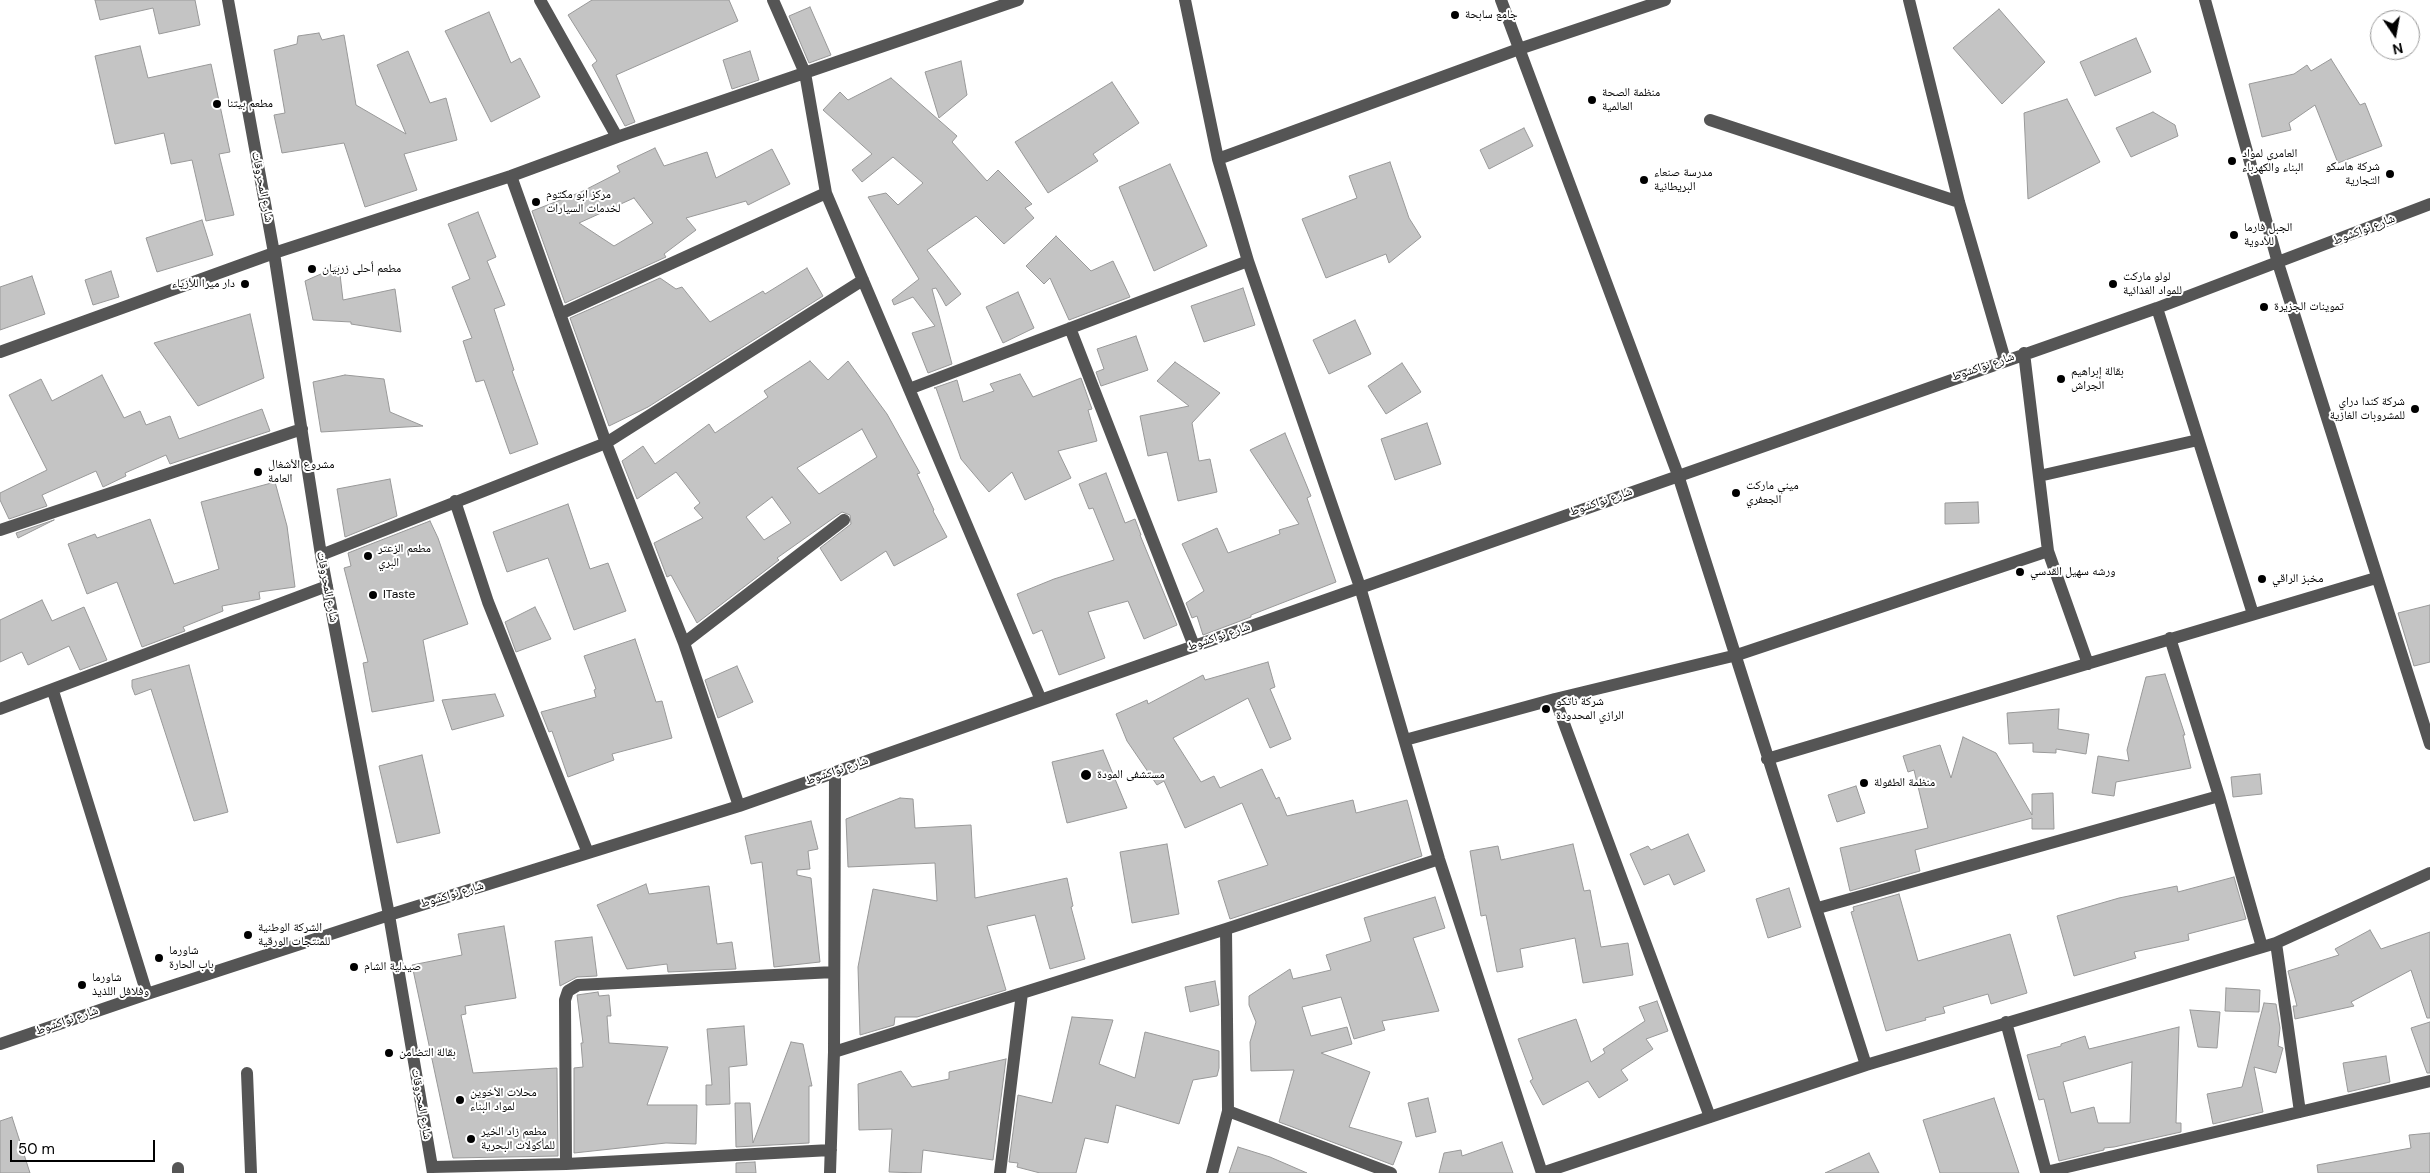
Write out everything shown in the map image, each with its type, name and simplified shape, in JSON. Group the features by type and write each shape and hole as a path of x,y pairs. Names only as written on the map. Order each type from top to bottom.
{"street":[{"name":"شارع المحروقات","path":"228,0 274,252 321,555 389,915 433,1170"},
{"path":"540,0 617,137"},
{"path":"773,0 805,73 826,193 1041,700"},
{"path":"0,352 274,252 511,176 617,137 1018,0"},
{"path":"1185,0 1218,159 1248,261 1360,587 1439,859 1542,1173 1866,1065 2276,943 2430,873"},
{"path":"1501,0 1678,475 1737,654 1767,759 1818,908 1866,1065"},
{"path":"1218,159 1519,48 1665,0"},
{"path":"1909,0 1959,202 2005,360"},
{"path":"2205,0 2278,263 2376,578 2430,743"},
{"path":"1710,120 1959,202"},
{"path":"511,176 606,443 684,643 739,806"},
{"path":"560,314 826,193"},
{"name":"شارع نواكشوط","path":"0,1044 389,915 739,806 2024,353 2157,308 2430,204"},
{"path":"910,389 1248,261"},
{"path":"321,555 606,443 863,280"},
{"path":"2157,308 2253,614"},
{"path":"1070,328 1194,646"},
{"path":"2024,353 2048,551 2088,664"},
{"path":"0,530 302,429"},
{"path":"2039,476 2198,440"},
{"path":"455,501 488,602 588,853"},
{"path":"684,643 844,520"},
{"path":"1405,740 1555,699 1737,654 2048,551"},
{"path":"1767,759 2376,578"},
{"path":"0,709 53,691 327,586"},
{"path":"2170,638 2219,796 2262,947"},
{"path":"53,691 147,994"},
{"path":"1555,699 1710,1117"},
{"path":"830,1173 834,1052 835,772"},
{"path":"1818,908 2219,796"},
{"path":"834,1052 1226,929 1439,859"},
{"path":"1212,1173 1228,1111 1226,929"},
{"path":"2276,943 2300,1112"},
{"path":"566,1164 565,1000 568,991 578,985 834,972"},
{"path":"1000,1173 1022,993"},
{"path":"2006,1022 2046,1172 2430,1081"},
{"path":"247,1073 250,1173"},
{"path":"1228,1111 1391,1173"},
{"path":"433,1170 831,1150"}],"building":[{"path":"95,0 195,0 200,25 159,34 153,8 100,20"},
{"path":"592,0 729,0 738,21 616,75 635,122 625,126 592,65 597,61 568,15"},
{"path":"810,7 831,55 809,63 789,16"},
{"path":"1999,9 2045,62 2002,104 1953,48"},
{"path":"489,12 511,63 520,58 540,97 491,122 445,31"},
{"path":"319,33 322,40 344,35 356,105 406,134 377,65 408,51 430,103 446,98 457,140 404,154 417,190 365,207 344,143 282,153 274,115 285,113 274,50 297,44 298,36"},
{"path":"2136,38 2151,72 2095,96 2080,62"},
{"path":"140,46 148,78 211,64 230,152 219,154 234,215 206,221 192,160 171,164 164,133 115,144 95,56"},
{"path":"750,51 759,80 732,89 723,60"},
{"path":"2331,59 2360,105 2365,103 2382,146 2338,163 2315,105 2289,123 2291,130 2262,137 2249,84 2294,74 2307,65 2311,71"},
{"path":"961,61 967,95 939,118 925,72"},
{"path":"891,78 957,136 952,142 987,181 998,170 1032,204 1025,208 1034,218 1004,244 976,216 927,250 961,294 946,306 936,288 932,289 952,364 928,373 912,333 935,326 913,297 894,305 892,300 919,279 868,197 886,193 898,205 923,183 893,157 862,182 852,170 872,154 823,110 840,92 848,100"},
{"path":"1112,82 1139,123 1093,154 1098,161 1048,193 1015,142"},
{"path":"2067,99 2100,162 2028,199 2024,113"},
{"path":"2153,112 2175,125 2178,136 2131,157 2116,128"},
{"path":"1524,128 1533,146 1489,169 1480,150"},
{"path":"655,148 664,166 707,152 716,178 772,149 790,184 748,205 746,201 686,218 696,230 664,254 666,257 565,303 532,211 581,192 620,172 617,166","holes":["634,198 653,223 614,246 579,223"]},
{"path":"1390,162 1409,218 1421,237 1389,263 1386,254 1326,278 1302,219 1357,198 1349,176"},
{"path":"1170,164 1207,246 1154,271 1119,187"},
{"path":"478,212 496,257 487,261 505,305 494,309 514,370 512,371 538,444 510,454 484,380 476,382 463,341 472,338 452,287 470,279 448,224"},
{"path":"202,220 213,255 157,272 146,238"},
{"path":"1056,236 1091,271 1113,261 1130,297 1069,320 1050,278 1044,284 1026,266"},
{"path":"339,266 343,300 395,289 401,332 351,324 351,322 313,320 305,281"},
{"path":"807,268 823,296 648,407 609,426 570,318 660,278 676,289 682,287 710,322 763,291 765,294"},
{"path":"111,271 119,297 93,305 85,280"},
{"path":"32,276 45,314 0,330 0,287"},
{"path":"1243,288 1255,325 1204,342 1191,306"},
{"path":"1018,292 1034,328 1003,343 986,307"},
{"path":"250,314 264,378 198,406 154,343"},
{"path":"1355,320 1371,354 1329,374 1313,340"},
{"path":"1136,336 1148,370 1101,386 1096,372 1104,369 1097,349"},
{"path":"810,361 828,380 848,361 887,414 920,473 917,474 947,537 894,566 886,551 841,581 820,548 851,524 850,515 842,512 777,558 779,560 697,623 671,575 667,577 654,543 703,518 694,508 700,503 676,472 637,499 622,461 643,446 655,464 709,424 715,433 768,397 764,391","holes":["862,429 877,457 819,494 797,468","772,497 791,523 764,540 746,517"]},
{"path":"1175,362 1220,393 1192,423 1199,461 1210,459 1217,492 1178,501 1167,452 1148,456 1140,416 1189,406 1157,381"},
{"path":"1402,363 1421,392 1386,414 1368,386"},
{"path":"1020,374 1033,397 1081,378 1092,409 1088,410 1097,441 1058,451 1071,478 1025,500 1012,472 989,492 961,459 936,388 934,388 957,380 963,402 994,391 990,384"},
{"path":"102,375 124,418 140,411 146,425 170,416 179,439 262,409 270,431 170,464 166,455 125,473 126,476 103,487 96,471 42,495 47,506 9,519 0,500 0,493 47,470 9,395 41,379 52,401"},
{"path":"345,375 384,379 390,412 423,426 321,432 313,382"},
{"path":"1427,423 1441,464 1395,480 1381,439"},
{"path":"1285,433 1311,496 1307,498 1336,582 1203,635 1197,616 1192,618 1186,603 1204,591 1182,544 1217,528 1228,553 1280,534 1279,530 1299,524 1250,450"},
{"path":"1106,473 1125,523 1135,519 1177,625 1144,639 1128,601 1088,612 1105,658 1059,675 1042,630 1033,634 1017,594 1054,579 1114,560 1093,508 1089,509 1079,484"},
{"path":"390,479 397,516 345,537 337,489"},
{"path":"275,482 287,526 295,587 259,592 260,599 222,606 223,611 183,627 185,631 142,647 117,582 87,594 68,544 95,534 97,538 150,519 174,584 219,569 201,502"},
{"path":"1978,502 1979,523 1945,524 1945,503"},
{"path":"568,504 590,569 608,563 626,611 574,630 548,558 507,572 493,532"},
{"path":"54,520 18,538 16,533"},
{"path":"430,521 438,538 468,624 423,640 434,701 372,712 363,663 368,662 344,568 351,566 348,553"},
{"path":"42,600 52,621 84,607 107,660 80,670 69,646 28,665 22,652 0,662 0,620"},
{"path":"2430,605 2430,662 2414,666 2398,613"},
{"path":"535,607 551,639 516,652 505,622"},
{"path":"635,639 656,702 662,701 672,738 612,754 614,760 568,777 552,731 549,732 541,712 596,697 594,690 596,689 584,656"},
{"path":"1268,662 1275,687 1270,689 1291,739 1270,748 1248,698 1173,738 1201,782 1214,776 1220,788 1262,769 1276,799 1279,797 1287,816 1353,800 1356,813 1407,800 1422,856 1230,919 1218,881 1268,865 1242,803 1185,828 1164,781 1157,785 1127,741 1116,714 1147,700 1148,704 1203,675 1205,680"},
{"path":"189,665 228,812 194,821 151,689 135,695 132,687 132,680"},
{"path":"737,666 753,702 718,718 705,680"},
{"path":"2165,674 2185,735 2183,735 2191,768 2116,782 2114,796 2092,793 2098,756 2129,761 2127,750 2146,677"},
{"path":"495,694 504,716 452,730 442,700"},
{"path":"2059,709 2058,729 2089,734 2086,754 2056,749 2056,753 2033,752 2033,743 2009,744 2007,713"},
{"path":"1963,737 1996,753 2032,815 2032,794 2053,793 2054,829 2032,829 2032,818 1915,850 1920,871 1850,891 1840,848 1928,828 1914,770 1908,772 1903,756 1940,745 1951,778"},
{"path":"1103,750 1127,808 1067,823 1052,762"},
{"path":"422,755 440,833 397,843 379,766"},
{"path":"2260,774 2262,794 2233,797 2231,777"},
{"path":"1856,786 1865,813 1837,822 1828,795"},
{"path":"900,798 913,799 915,828 971,825 975,898 1067,878 1073,906 1071,907 1085,959 1050,969 1035,915 987,926 1006,990 917,1017 895,1017 894,1025 860,1035 858,967 873,889 937,901 935,863 848,867 846,819"},
{"path":"811,821 818,849 808,851 810,869 797,870 797,875 811,878 820,962 774,967 762,862 751,864 745,836"},
{"path":"1688,834 1705,871 1674,885 1669,874 1644,885 1630,854 1648,846 1651,850"},
{"path":"1167,844 1179,914 1132,923 1120,852"},
{"path":"1573,844 1584,891 1590,890 1601,947 1628,943 1633,975 1583,983 1575,938 1520,949 1523,967 1497,972 1486,915 1481,916 1470,851 1498,846 1501,860"},
{"path":"2234,877 2246,919 2188,934 2189,940 2134,952 2136,958 2074,976 2057,916 2119,898 2177,886 2178,892"},
{"path":"646,884 649,894 709,886 717,944 732,942 736,969 668,972 667,964 627,969 597,905"},
{"path":"1789,888 1801,927 1768,938 1756,899"},
{"path":"1899,894 1918,961 2010,934 2027,993 1991,1004 1988,994 1943,1007 1945,1013 1925,1018 1926,1020 1886,1031 1851,912 1854,911 1853,907"},
{"path":"1435,897 1445,928 1413,938 1439,1011 1382,1021 1385,1030 1354,1039 1341,997 1302,1007 1311,1036 1347,1027 1352,1044 1321,1053 1370,1072 1349,1127 1402,1142 1393,1165 1279,1122 1294,1070 1251,1071 1250,1042 1256,1022 1249,1005 1249,996 1290,969 1293,979 1331,970 1326,955 1371,941 1364,918"},
{"path":"504,926 516,998 465,1006 466,1014 461,1015 473,1073 557,1068 558,1156 453,1158 412,965 462,955 458,934"},
{"path":"2370,930 2381,949 2430,932 2430,1018 2427,1018 2411,970 2351,1002 2354,1006 2295,1019 2293,1006 2297,1006 2288,971 2339,955 2335,949"},
{"path":"592,937 597,976 577,977 560,986 555,941"},
{"path":"1215,981 1219,1005 1190,1012 1185,987"},
{"path":"2226,988 2260,990 2259,1012 2225,1011"},
{"path":"598,992 599,996 609,995 611,1016 607,1016 609,1043 668,1047 647,1105 697,1105 696,1144 666,1143 574,1153 574,1068 583,1067 581,1043 583,1043 577,995"},
{"path":"1657,1001 1668,1031 1646,1039 1653,1049 1621,1070 1628,1080 1599,1098 1588,1081 1543,1105 1530,1081 1533,1079 1518,1039 1576,1019 1591,1062 1605,1053 1603,1049 1645,1021 1639,1007"},
{"path":"2264,1003 2276,1004 2280,1028 2278,1046 2283,1048 2276,1073 2254,1067 2263,1112 2213,1124 2207,1094 2242,1087"},
{"path":"2190,1010 2220,1012 2217,1048 2198,1047"},
{"path":"1072,1017 1113,1020 1099,1064 1135,1078 1145,1032 1219,1051 1217,1076 1193,1080 1179,1124 1116,1105 1108,1143 1085,1138 1076,1173 1040,1173 1017,1167 1018,1163 1009,1162 1018,1095 1052,1103"},
{"path":"2430,1022 2430,1073 2427,1073 2411,1028"},
{"path":"744,1026 747,1065 729,1067 730,1104 706,1105 706,1085 712,1085 707,1029"},
{"path":"2179,1027 2176,1123 2181,1123 2181,1132 2104,1148 2104,1150 2059,1161 2044,1099 2039,1100 2027,1055 2061,1046 2061,1044 2085,1036 2089,1049","holes":["2132,1062 2130,1123 2098,1123 2094,1107 2071,1113 2063,1082"]},
{"path":"791,1042 803,1044 812,1086 809,1086 809,1143 736,1147 735,1103 750,1103 753,1143"},
{"path":"2386,1056 2390,1082 2348,1092 2343,1063"},
{"path":"1006,1059 993,1160 923,1150 921,1173 889,1172 892,1129 859,1130 858,1084 901,1071 912,1087 949,1079 949,1072"},
{"path":"1428,1098 1436,1132 1416,1137 1408,1103"},
{"path":"1994,1098 2019,1173 1940,1173 1923,1120"},
{"path":"12,1117 30,1173 0,1173 0,1121"},
{"path":"2430,1133 2430,1173 2318,1173 2317,1165 2411,1148 2409,1135"},
{"path":"1502,1142 1513,1173 1439,1173 1444,1153 1461,1150 1462,1156"},
{"path":"1238,1147 1270,1157 1307,1173 1229,1173"},
{"path":"1869,1153 1879,1173 1825,1173"},
{"path":"755,1162 756,1173 736,1173 736,1163"}],"place":[{"name":"جامع سابحة","path":"1455,15"},
{"name":"منظمة الصحة العالمية","path":"1592,100"},
{"name":"مطعم بيتنا","path":"217,104"},
{"name":"العامري لمواد البناء والكهرباء","path":"2232,161"},
{"name":"شركة هاسكو التجارية","path":"2390,174"},
{"name":"مدرسة صنعاء البريطانية","path":"1644,180"},
{"name":"مركز ابو مكتوم لخدمات السيارات","path":"536,202"},
{"name":"الجبل فارما للأدوية","path":"2234,235"},
{"name":"مطعم أحلى زربيان","path":"312,269"},
{"name":"دار ميرا للأزياء","path":"245,284"},
{"name":"لولو ماركت للمواد الغذائية","path":"2113,284"},
{"name":"تموينات الجزيرة","path":"2264,307"},
{"name":"بقالة إبراهيم الجراش","path":"2061,379"},
{"name":"شركة كندا دراي للمشروبات الغازية","path":"2415,409"},
{"name":"مشروع الأشغال العامة","path":"258,472"},
{"name":"ميني ماركت الجعفري","path":"1736,493"},
{"name":"مطعم الزعتر البري","path":"368,556"},
{"name":"ورشه سهيل القدسي","path":"2020,572"},
{"name":"مخبز الراقي","path":"2262,579"},
{"name":"ITaste","path":"373,595"},
{"name":"شركة ناتكو الرازي المحدودة","path":"1546,709"},
{"name":"مستشفى المودة","path":"1086,775"},
{"name":"منظمة الطفولة","path":"1864,783"},
{"name":"الشركة الوطنية للمنتجات الورقية","path":"248,935"},
{"name":"شاورما باب الحارة","path":"159,958"},
{"name":"صيدلية الشام","path":"354,967"},
{"name":"شاورما وفلافل اللذيذ","path":"82,985"},
{"name":"بقالة التضامن","path":"389,1053"},
{"name":"محلات الأخوين لمواد البناء","path":"460,1100"},
{"name":"مطعم زاد الخير للمأكولات البحرية","path":"471,1139"}]}
